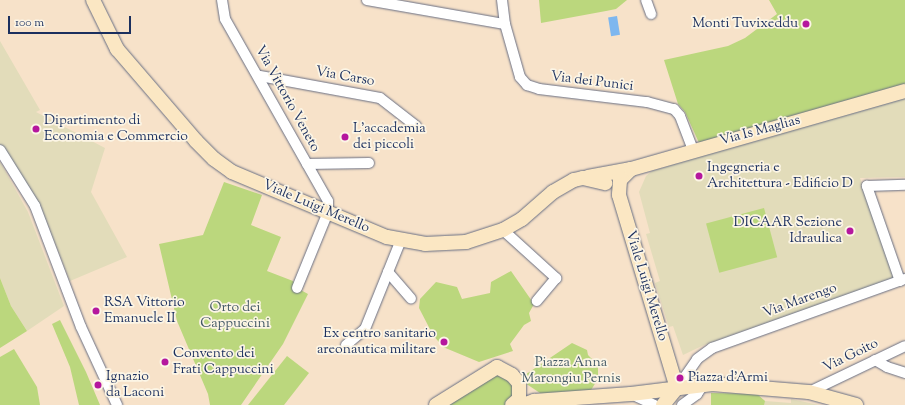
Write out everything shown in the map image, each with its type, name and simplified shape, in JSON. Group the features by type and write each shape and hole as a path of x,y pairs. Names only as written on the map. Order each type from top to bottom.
{"street":[{"name":"Viale Luigi Merello","path":"93,0 117,49 214,159 232,172 328,212 401,240 425,244 466,242 503,230 522,219 567,183 583,178 613,182 677,388"},
{"name":"Via Vittorio Veneto","path":"222,0 225,19 260,76 328,201 328,212"},
{"path":"367,0 505,24 502,0"},
{"path":"646,0 651,14"},
{"name":"Via dei Punici","path":"505,24 520,77 527,85 539,89 648,102 674,109 680,116 693,150"},
{"name":"Via Carso","path":"260,76 380,98 416,126"},
{"name":"Via Is Maglias","path":"613,182 631,168 905,91"},
{"path":"0,150 35,206 81,327 117,405"},
{"path":"308,164 369,163"},
{"path":"902,280 867,186 905,185"},
{"path":"296,288 328,212"},
{"path":"503,230 556,278 537,301"},
{"path":"346,345 365,329 401,240"},
{"path":"388,272 411,298"},
{"name":"Via Marengo","path":"677,388 705,352 902,280"},
{"name":"Via Goito","path":"809,392 905,346"},
{"path":"875,360 887,367 905,373"},
{"path":"436,405 498,367 512,375 520,387 527,393 547,399"},
{"path":"682,405 697,394 707,384"},
{"path":"523,405 547,399 631,394 707,384 809,392 856,405"},
{"path":"512,405 519,399 520,387"},
{"path":"664,405 677,388"},
{"path":"631,394 655,405"}],"shaded area":[{"path":"0,41 40,110 36,112 105,148 91,192 127,257 70,281 44,216 0,144"},
{"path":"905,95 905,177 860,178 895,278 704,345 683,355 673,326 669,327 655,283 660,281 646,234 650,233 639,192 646,176 652,171"},
{"path":"0,162 28,212 64,306 27,331 11,306 0,278"},
{"path":"711,393 757,394 765,401 791,403 791,399 819,405 711,405"}],"green space":[{"path":"539,0 627,0 616,9 541,23"},
{"path":"769,0 905,0 905,84 700,145 685,112 678,104 664,60 728,46 745,38 777,14"},
{"name":"Orto dei Cappuccini","path":"224,182 262,195 251,225 281,237 267,271 293,281 297,288 308,294 283,344 241,405 210,405 208,394 177,321 159,244 203,235"},
{"path":"764,208 777,257 719,273 706,224"},
{"path":"511,271 534,304 529,313 531,321 524,325 510,344 513,351 479,362 443,347 433,335 419,308 420,299 436,282 457,287 462,299 490,293 491,282"},
{"path":"0,278 11,306 27,331 0,348"},
{"path":"60,320 86,372 100,405 79,405 70,367 52,324"},
{"name":"Piazza Anna Marongiu Pernis","path":"572,343 587,350 588,355 598,365 598,379 591,390 543,395 519,379"},
{"path":"14,349 37,387 40,405 0,405 0,357"},
{"path":"287,356 309,373 284,405 248,405"},
{"path":"498,374 512,380 515,395 507,405 448,405"},
{"path":"711,393 757,394 765,401 764,405 711,405"}],"water":[{"path":"617,16 620,35 611,36 608,17"}],"place":[{"name":"Monti Tuvixeddu","path":"806,24"},
{"name":"Dipartimento di Economia e Commercio","path":"36,129"},
{"name":"L'accademia dei piccoli","path":"345,137"},
{"name":"Ingegneria e Architettura - Edificio D","path":"699,176"},
{"name":"DICAAR Sezione Idraulica","path":"850,231"},
{"name":"RSA Vittorio Emanuele II","path":"96,311"},
{"name":"Ex centro sanitario areonautica militare","path":"444,342"},
{"name":"Convento dei Frati Cappuccini","path":"165,362"},
{"name":"Piazza d'Armi","path":"680,378"},
{"name":"Ignazio da Laconi","path":"98,385"}]}
